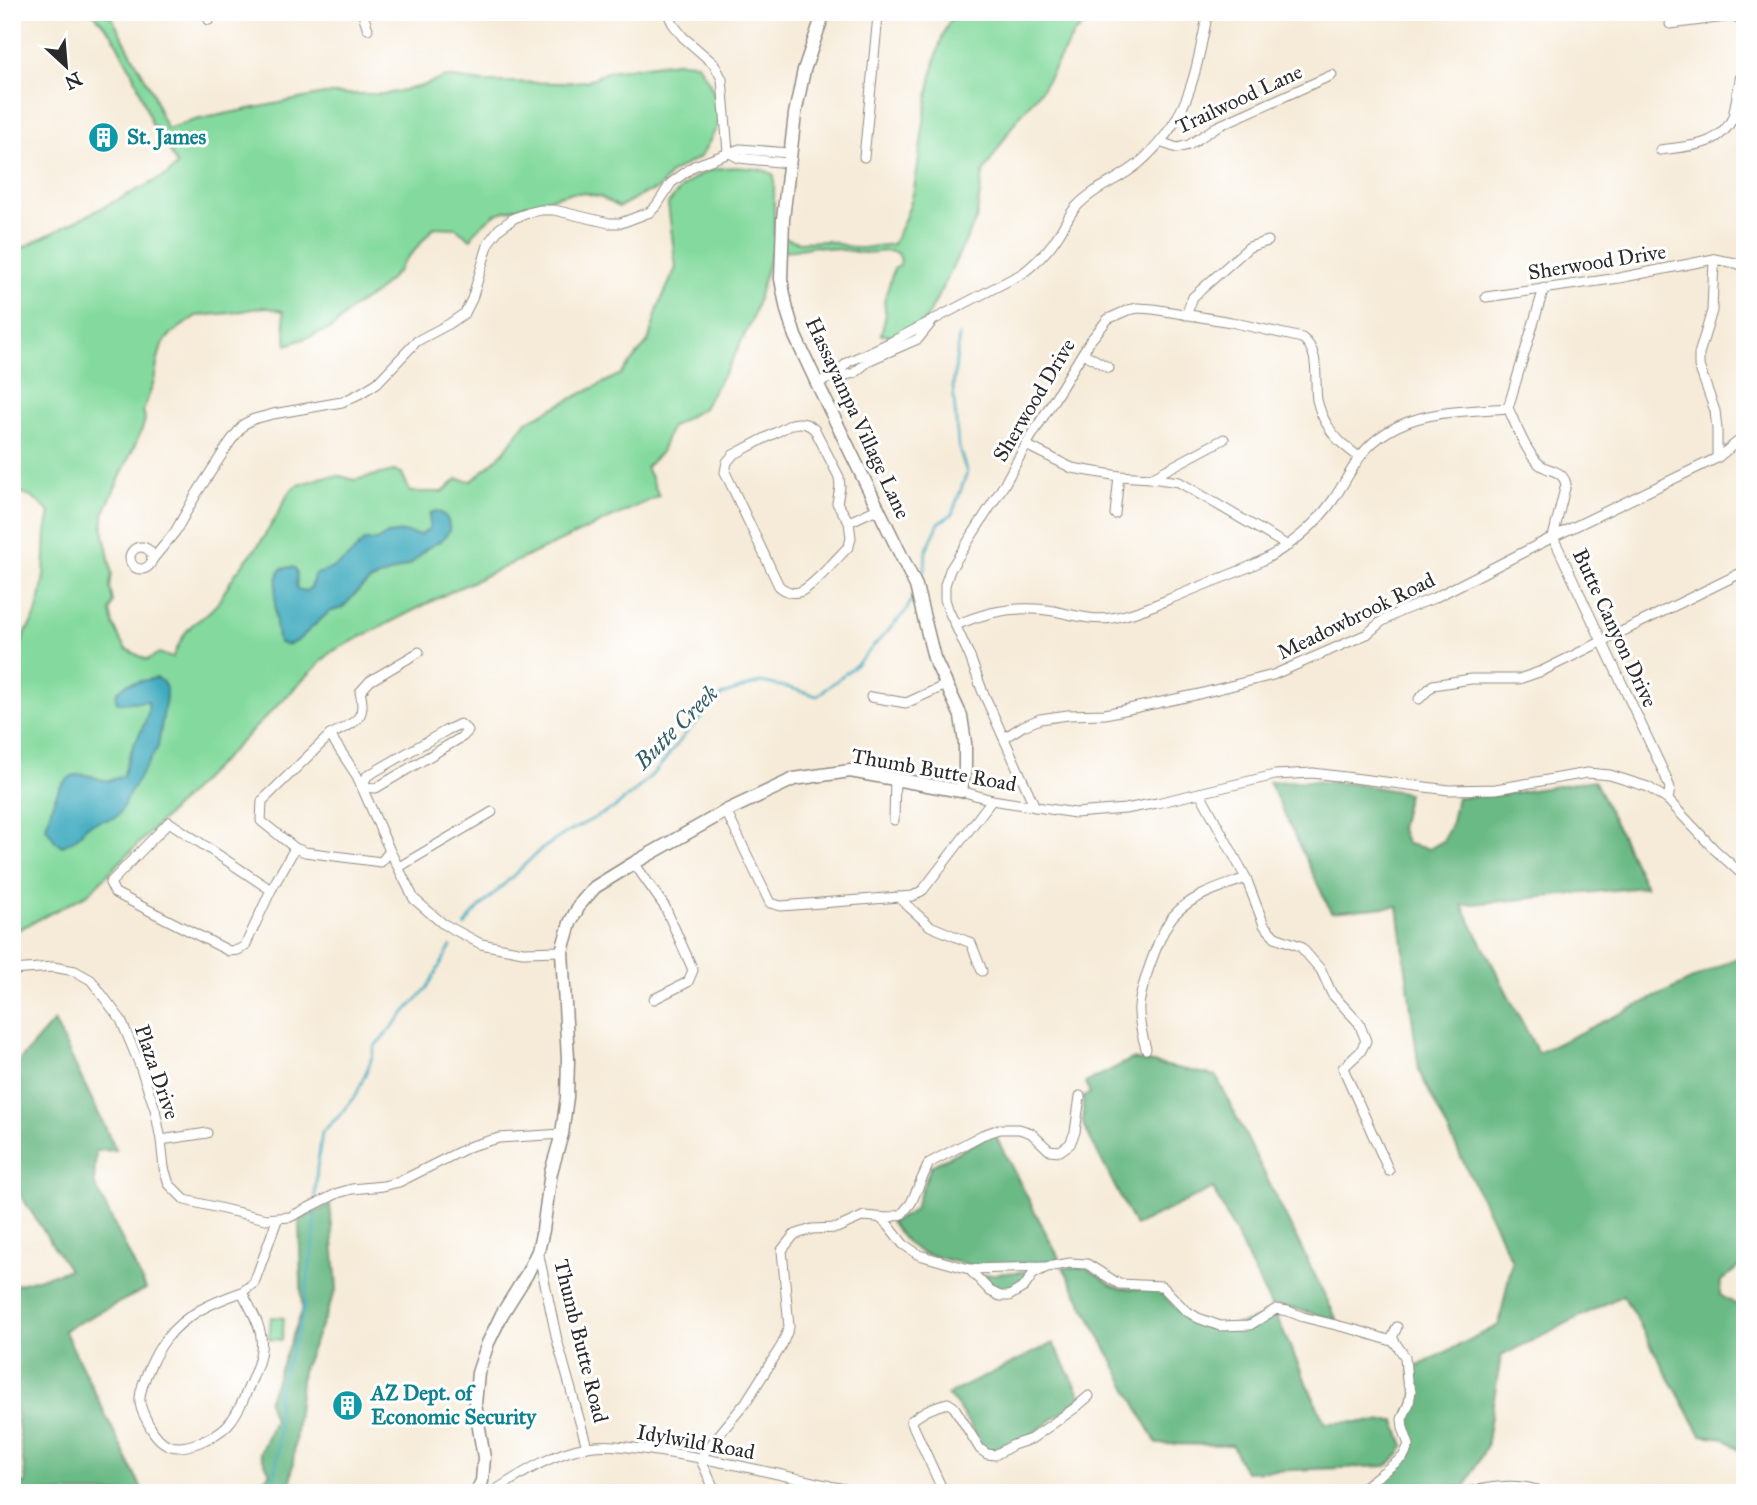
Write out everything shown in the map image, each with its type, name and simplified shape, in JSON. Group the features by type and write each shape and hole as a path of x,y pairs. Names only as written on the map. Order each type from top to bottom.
{"street":[{"path":"362,12 368,29"},
{"path":"667,12 683,37 714,65 722,79 729,152"},
{"name":"Hassayampa Village Lane","path":"824,12 804,70 795,114 782,235 781,279 795,335 916,586 934,658 961,716 965,743 961,791"},
{"path":"864,157 878,16 876,12"},
{"path":"817,383 834,376 853,373 882,351 918,339 935,319 1031,266 1053,243 1076,207 1137,164 1160,142 1179,116 1190,91 1208,12"},
{"path":"1670,24 1733,16 1742,19 1745,24"},
{"path":"1660,150 1702,144 1714,139 1729,127 1745,53"},
{"name":"Trailwood Lane","path":"1160,142 1177,148 1189,145 1216,127 1332,75"},
{"path":"1733,117 1745,117"},
{"path":"152,561 175,532 223,452 244,424 264,416 342,402 377,383 417,341 465,313 489,242 499,229 514,218 541,210 554,210 609,223 621,223 650,212 671,183 694,166 729,152 740,149 748,155 789,158"},
{"path":"1186,314 1193,297 1249,247 1268,242"},
{"path":"1717,458 1715,411 1699,366 1699,354 1712,311 1714,260 1745,267"},
{"name":"Sherwood Drive","path":"1486,297 1619,278 1714,260"},
{"path":"956,625 996,611 1021,608 1111,618 1140,611 1278,553 1298,539 1333,500 1364,450 1380,437 1417,419 1508,408 1544,288"},
{"name":"Sherwood Drive","path":"1035,807 982,690 945,599 945,585 950,570 1026,445 1097,331 1108,319 1128,310 1153,309 1231,322 1302,338 1308,342 1314,355 1318,402 1326,425 1336,439 1359,457"},
{"path":"1083,353 1109,368"},
{"name":"Butte Canyon Drive","path":"1508,408 1530,452 1540,465 1560,473 1564,478 1566,484 1553,537 1670,788 1668,800"},
{"path":"792,424 809,425 815,430 839,477 837,502 849,522 849,546 807,589 797,593 787,592 779,586 724,471 727,462 733,455 792,424"},
{"name":"Meadowbrook Road","path":"1004,738 1040,719 1105,714 1273,675 1367,635 1381,622 1401,611 1434,598 1717,458 1745,436"},
{"path":"1151,478 1224,439"},
{"path":"1026,445 1072,468 1179,482 1287,546"},
{"path":"1115,514 1118,475"},
{"path":"849,522 879,508"},
{"path":"1419,698 1433,685 1471,678 1519,679 1542,671 1745,571"},
{"path":"390,851 381,862 305,852 295,848 261,821 262,801 330,735 359,719 364,706 360,692 370,681 419,652"},
{"path":"871,697 906,703 946,685"},
{"path":"460,724 468,730 462,737 376,788 362,787 367,776 447,730 460,724"},
{"path":"330,735 357,776 414,899 442,923 481,944 523,952 562,951"},
{"name":"Thumb Butte Road","path":"587,1447 557,1340 538,1251 544,1230 551,1172 562,1134 568,1097 562,951 570,923 580,904 594,887 726,811 794,779 850,771 961,791 992,800 1075,813 1157,803 1275,775 1314,774 1449,790 1496,789 1587,773 1610,775 1648,787 1668,800 1714,849 1745,877"},
{"path":"894,820 895,778"},
{"path":"1200,793 1246,877 1264,925 1275,937 1300,946 1321,970 1332,994 1359,1023 1366,1041 1360,1052 1343,1068 1389,1171"},
{"path":"726,811 771,903 781,906 913,896 923,890 992,800"},
{"path":"399,867 492,812"},
{"path":"271,890 169,822 110,883 115,893 229,951 238,950 244,946 295,848"},
{"path":"634,863 665,907 693,970 688,982 654,999"},
{"path":"1146,1049 1141,1031 1139,1005 1153,954 1173,916 1194,899 1246,877"},
{"path":"898,897 930,926 971,943 982,971"},
{"name":"Plaza Drive","path":"12,970 53,967 75,971 92,980 121,1020 155,1109 169,1184 185,1200 277,1220"},
{"path":"716,1493 700,1458 746,1402 782,1345 789,1327 782,1250 794,1235 812,1229 837,1228 864,1216 887,1219 902,1214 911,1203 929,1163 982,1135 1000,1129 1019,1129 1031,1133 1049,1150 1060,1151 1070,1144 1075,1132 1080,1096"},
{"path":"161,1140 207,1133"},
{"path":"242,1292 261,1334 261,1346 256,1367 233,1420 226,1429 196,1444 179,1448 162,1443 154,1434 140,1402 157,1352 178,1326 197,1311 242,1292 254,1283 277,1220 290,1217 338,1193 399,1182 471,1146 499,1138 562,1134"},
{"path":"880,1218 903,1244 919,1255 970,1269 1087,1264 1119,1284 1162,1286 1185,1310 1220,1326 1250,1325 1276,1309 1395,1342"},
{"path":"476,1493 482,1481 484,1458 475,1404 478,1373 502,1314 538,1251"},
{"path":"970,1269 990,1290 1000,1296 1009,1296 1024,1287 1033,1274 1047,1267"},
{"path":"1358,1493 1403,1457 1409,1445 1402,1419 1411,1391 1407,1381 1405,1357 1392,1338 1397,1327"},
{"path":"944,1493 911,1422 919,1415 937,1405 948,1403 954,1407 980,1449 995,1455 1031,1439 1089,1396"},
{"name":"Idylwild Road","path":"491,1493 536,1465 561,1454 587,1447 612,1445 700,1458 862,1493"},
{"path":"1458,1493 1512,1486 1534,1488 1543,1493"}],"green space":[{"path":"92,12 105,12 112,18 152,91 167,129 195,120 324,94 386,94 422,86 446,77 483,82 560,83 587,81 609,71 676,62 697,63 717,101 719,123 700,157 672,172 658,189 619,207 601,197 569,193 495,214 476,230 471,239 456,228 434,227 377,292 351,309 328,330 287,345 283,311 264,307 196,316 171,334 162,345 154,381 143,412 145,420 142,428 103,514 103,529 112,573 110,587 113,602 110,611 113,624 126,649 147,660 159,653 172,658 185,633 217,604 235,574 260,543 295,486 324,477 340,476 354,480 394,471 402,473 410,492 443,492 457,479 472,481 503,453 527,421 621,374 648,342 659,305 676,268 668,204 693,179 722,168 764,170 774,175 774,235 799,242 827,241 854,248 893,244 913,194 933,70 947,25 957,12 1098,12 1074,34 1042,89 1014,123 983,173 976,220 926,320 901,335 881,335 886,315 884,301 894,269 899,266 901,260 898,253 864,253 815,246 772,251 752,320 730,364 703,408 671,427 661,452 646,467 659,496 454,590 331,652 88,894 12,933 12,680 24,635 35,617 40,599 50,513 33,498 12,491 12,253 167,175 177,166 161,132 152,125 136,80 112,34"},
{"path":"1594,780 1646,887 1462,905 1538,1053 1745,954 1745,1262 1721,1281 1720,1295 1745,1307 1745,1455 1725,1438 1701,1435 1623,1295 1501,1356 1486,1447 1465,1487 1420,1493 1363,1493 1405,1461 1414,1448 1407,1423 1415,1395 1410,1370 1499,1325 1512,1261 1419,1071 1398,906 1331,912 1269,782 1356,784 1408,793 1400,828 1407,844 1429,849 1443,841 1452,822 1457,797 1501,795"},
{"path":"54,1021 116,1150 96,1151 94,1183 146,1289 64,1330 144,1493 12,1493 12,1486 26,1483 12,1395 12,1286 69,1270 12,1182 12,1069"},
{"path":"1132,1059 1216,1076 1337,1320 1292,1308 1271,1306 1213,1188 1135,1226 1083,1124 1083,1097 1090,1093 1085,1083"},
{"path":"994,1133 1060,1260 976,1267 922,1253 908,1244 890,1222 914,1209 931,1166"},
{"path":"330,1205 337,1288 302,1371 290,1493 252,1493 270,1473 260,1453 274,1420 268,1401 302,1311 299,1220"},
{"path":"1063,1267 1087,1268 1120,1288 1158,1290 1187,1319 1219,1330 1275,1314 1325,1423 1395,1421 1404,1446 1400,1454 1387,1466 1245,1472 1232,1445 1157,1444"},
{"path":"1030,1271 1020,1285 1007,1290 995,1290 982,1275"},
{"path":"271,1317 284,1318 282,1340 269,1339"},
{"path":"1053,1343 1082,1397 1032,1435 996,1452 990,1452 947,1395"}],"water":[{"path":"436,511 447,518 449,524 449,531 442,540 426,549 411,564 370,581 342,608 329,612 296,642 287,645 279,643 275,594 281,569 295,568 297,589 305,591 311,588 314,575 342,562 364,541 376,541 388,534 404,532 420,535 429,529 430,513"},
{"path":"156,678 162,681 166,688 158,747 119,814 89,825 75,839 62,846 46,828 57,792 62,784 76,775 108,780 123,776 145,722 148,701 118,703 117,692 127,684"}],"waterway":[{"name":"Butte Creek","path":"921,577 925,568 926,551 939,523 952,514 967,473 958,445 953,387 959,335"},
{"name":"Butte Creek","path":"465,926 473,914 539,851 566,833 614,808 633,793 657,770 687,732 722,695 761,682 817,696 857,664 906,611 913,596"},
{"name":"Butte Creek","path":"315,1196 322,1132 357,1093 375,1046 427,988 451,946"},
{"name":"Butte Creek","path":"272,1493 279,1445 277,1393 302,1318 315,1215"}],"place":[{"name":"St. James","path":"104,137"},
{"name":"AZ Dept. of Economic Security","path":"348,1405"}]}
